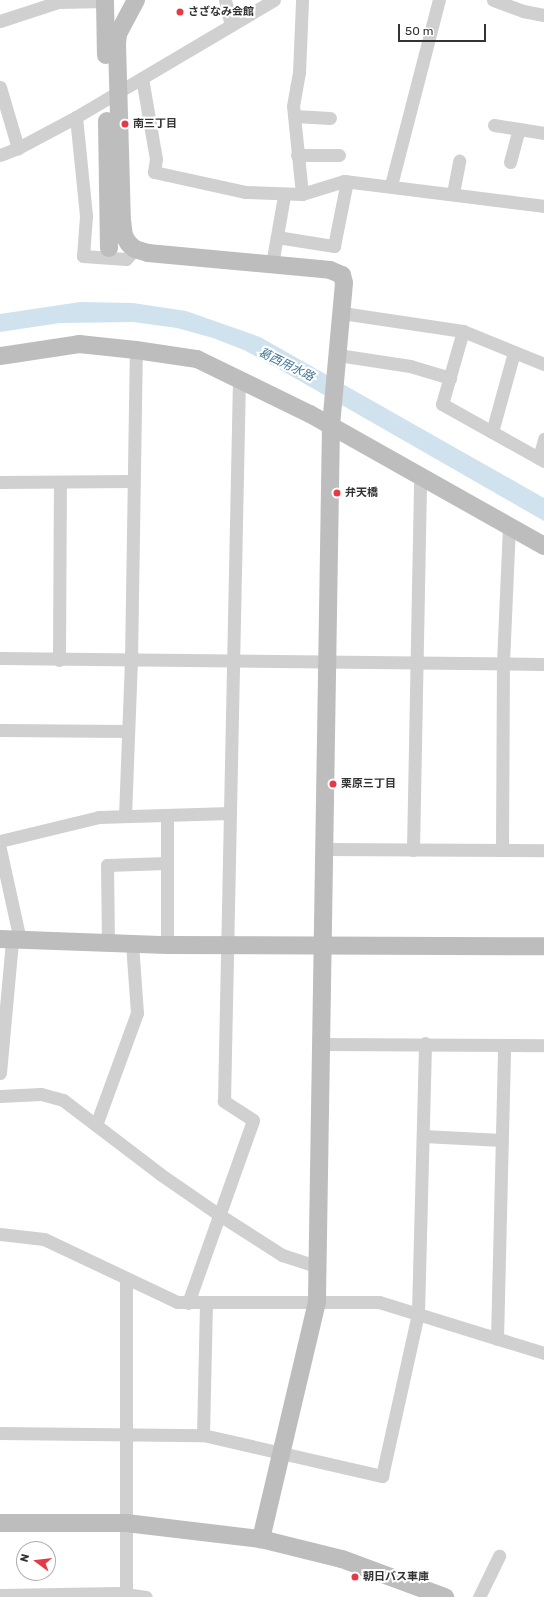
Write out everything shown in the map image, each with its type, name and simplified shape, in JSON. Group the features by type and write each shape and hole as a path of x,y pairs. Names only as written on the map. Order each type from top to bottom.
{"street":[{"path":"109,248 112,95 118,34 136,0"},
{"path":"225,0 231,25"},
{"path":"0,155 18,148 76,117 274,0"},
{"path":"302,0 299,73 294,116 302,194"},
{"path":"391,185 439,0"},
{"path":"493,0 524,6 544,15"},
{"path":"0,21 58,2 105,1 122,220 124,236 135,250 338,272 342,275 344,283 331,426 328,662 323,849 317,1302 283,1452 261,1539"},
{"path":"142,78 156,159 154,172 245,192 284,196 302,194 347,181 391,185 544,206"},
{"path":"0,86 18,148"},
{"path":"294,116 330,118"},
{"path":"76,117 86,216 83,256 126,259 135,250"},
{"path":"494,125 544,133"},
{"path":"510,162 519,129"},
{"path":"297,155 339,155"},
{"path":"453,193 459,160"},
{"path":"278,237 334,246 347,181"},
{"path":"272,264 278,237 284,196"},
{"path":"342,313 463,330 544,364"},
{"path":"463,330 442,404 541,460 544,439"},
{"path":"0,356 79,344 136,350 197,359 239,378 331,426 544,546"},
{"path":"125,816 131,661 136,350"},
{"path":"492,432 514,352"},
{"path":"337,363 410,366 450,378"},
{"path":"188,1303 218,1214 233,1180 253,1120 224,1101 239,378"},
{"path":"413,850 420,485 422,477"},
{"path":"0,482 60,483 133,481"},
{"path":"59,660 60,483"},
{"path":"502,850 503,663 509,527"},
{"path":"0,658 131,661 544,664"},
{"path":"0,730 128,731"},
{"path":"0,841 99,817 230,813"},
{"path":"167,815 167,945"},
{"path":"0,849 11,940 3,1012 0,1073"},
{"path":"323,849 544,850"},
{"path":"108,944 107,865 166,864"},
{"path":"11,940 167,945 544,946"},
{"path":"96,1125 137,1013 132,944"},
{"path":"321,1044 544,1045"},
{"path":"0,1433 203,1435 283,1452 382,1476 418,1313 425,1044"},
{"path":"497,1339 504,1045"},
{"path":"0,1096 41,1094 63,1100 218,1214 282,1255 318,1267"},
{"path":"423,1136 502,1140"},
{"path":"0,1234 44,1239 176,1302 380,1302 544,1353"},
{"path":"126,1279 124,1435 126,1596"},
{"path":"203,1435 206,1303"},
{"path":"0,1522 126,1523 261,1539 342,1559 436,1595"},
{"path":"479,1597 499,1556"},
{"path":"0,1595 146,1597"}],"water":[{"name":"葛西用水路","path":"80,302 133,303 186,311 260,337 544,498 544,521 279,369 244,350 213,338 177,328 133,322 60,323 0,332 0,314"}],"place":[{"name":"さざなみ会館","path":"180,12"},
{"name":"南三丁目","path":"125,124"},
{"name":"弁天橋","path":"337,493"},
{"name":"栗原三丁目","path":"333,784"},
{"name":"朝日バス車庫","path":"355,1577"}]}
